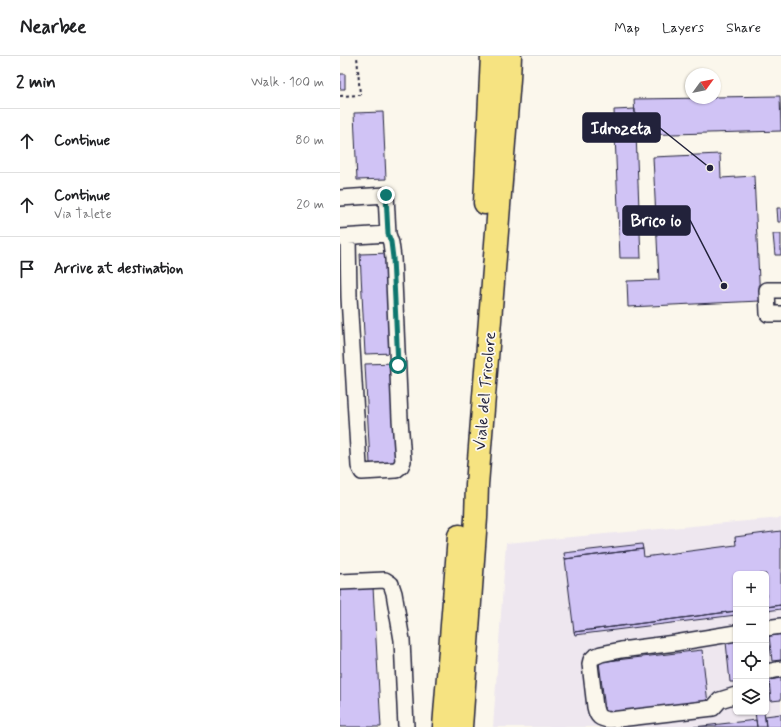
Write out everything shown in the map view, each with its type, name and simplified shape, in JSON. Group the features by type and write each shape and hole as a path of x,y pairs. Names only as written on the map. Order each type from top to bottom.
{"highway":[{"name":"Viale del Tricolore","path":"461,727 468,516 492,56"},
{"name":"Viale del Tricolore","path":"470,484 510,56"},
{"name":"Viale del Tricolore","path":"444,727 468,516"}],"street":[{"path":"340,198 386,195 388,234 391,242 393,258 403,461 396,470 362,472 359,466 344,237 388,234"},
{"path":"781,290 767,290 768,314 781,314"},
{"path":"340,582 385,580 391,584 394,593 402,640 406,727"},
{"path":"769,628 781,626"},
{"path":"733,633 601,654 594,657 590,664 596,714 602,719 610,720 713,708 720,700 733,696"},
{"path":"769,671 781,669"}],"path":[{"path":"340,96 360,95 357,56"}],"shaded area":[{"path":"781,518 781,727 493,727 506,543"}],"building":[{"path":"340,74 345,74 345,89 340,89"},
{"path":"780,96 781,131 636,135 634,99 685,98 685,104 721,104 721,97"},
{"path":"635,109 641,258 620,258 614,110"},
{"path":"383,112 386,179 357,180 354,113"},
{"path":"720,154 721,178 754,176 760,301 628,307 627,281 659,280 653,157"},
{"path":"777,208 781,208 781,222 778,222"},
{"path":"773,234 781,234 781,255 775,255"},
{"path":"390,253 394,353 365,354 360,254"},
{"path":"395,363 399,462 370,464 365,364"},
{"path":"781,531 781,605 769,607 769,571 733,571 733,611 574,632 565,559 643,549 644,557 736,545 735,537"},
{"path":"642,544 643,549 565,559 564,553"},
{"path":"373,587 381,727 340,727 340,589"},
{"path":"781,605 781,609 769,611 769,607"},
{"path":"733,611 733,615 575,635 574,632"},
{"path":"781,634 781,660 772,661 769,636"},
{"path":"733,641 733,682 730,682 726,642"},
{"path":"702,650 708,704 606,717 599,662"},
{"path":"781,678 781,700 771,701 769,680"},
{"path":"781,714 781,727 766,727 765,716"},
{"path":"755,715 764,715 766,727 757,727"},
{"path":"756,720 757,727 694,727"}],"place":[{"name":"Idrozeta","path":"710,168"},
{"name":"Brico io","path":"724,286"}],"route":[{"path":"386,195 388,234 391,242 393,258 398,365"}]}
